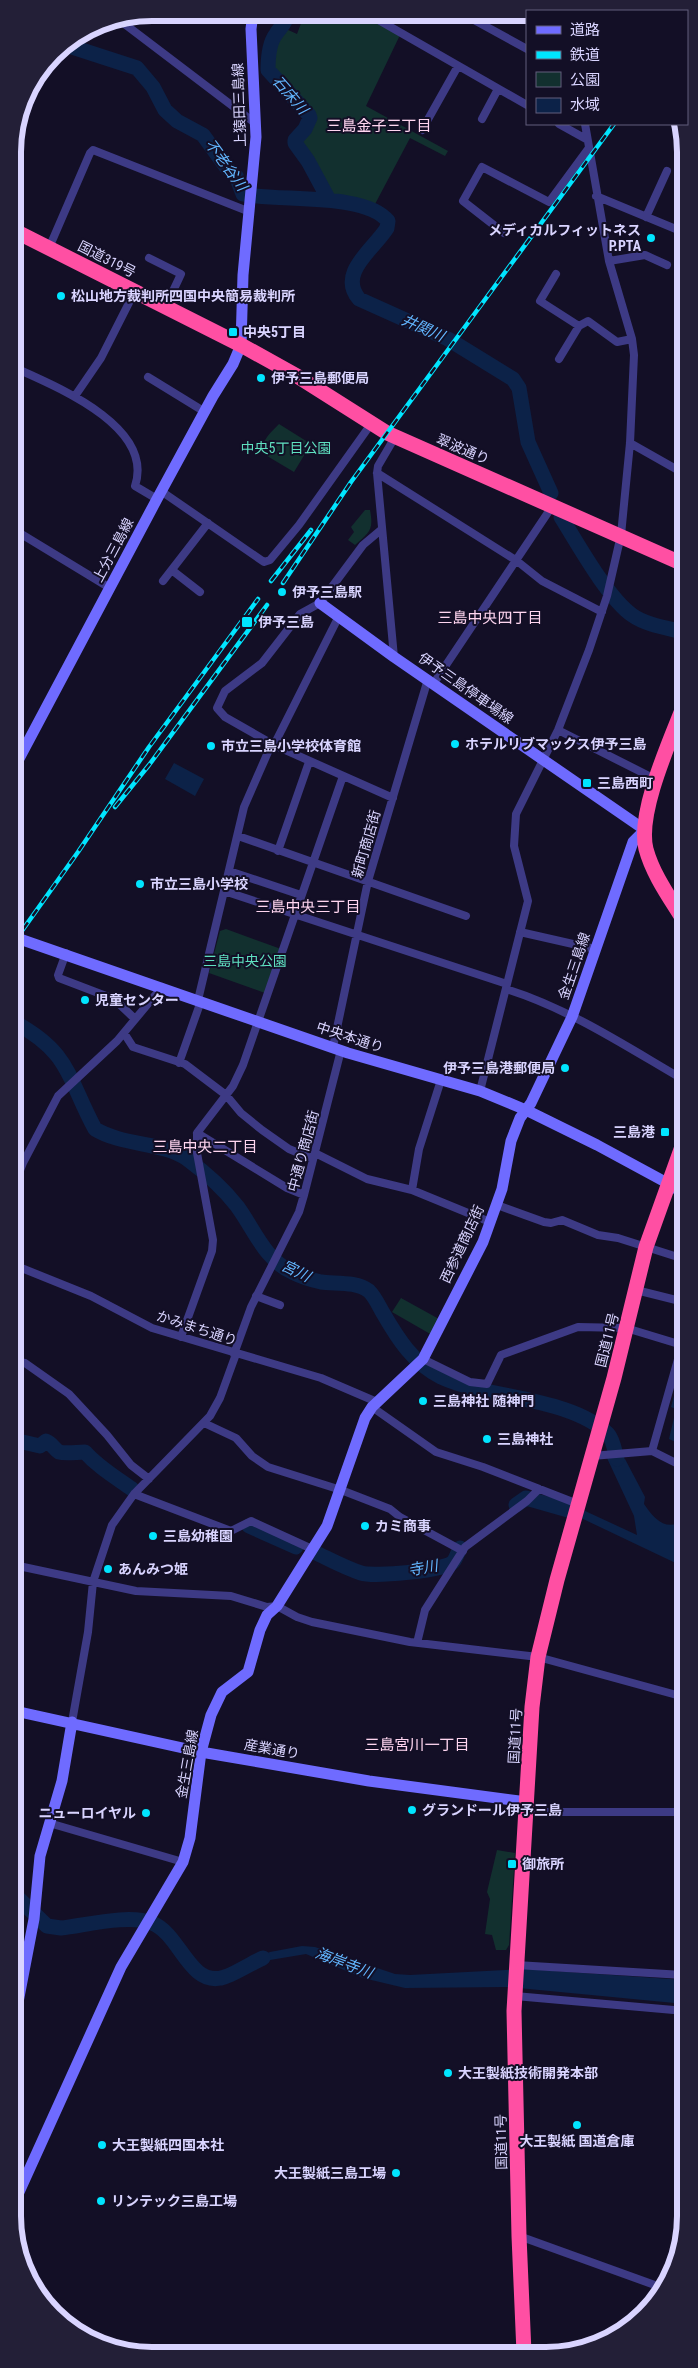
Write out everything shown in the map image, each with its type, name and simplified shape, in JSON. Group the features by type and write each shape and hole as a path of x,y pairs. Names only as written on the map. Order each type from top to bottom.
{"highway":[{"name":"国道319号","path":"22,235 240,345"},
{"name":"翠波通り","path":"240,345 296,376 371,424 395,437 621,534 677,561"},
{"path":"677,725 646,811 644,830 649,857 677,909"},
{"name":"国道11号","path":"528,2347 519,2236 515,1992 532,1707 538,1657 578,1504 596,1451 646,1247 677,1186"}],"main road":[{"name":"上猿田三島線","path":"240,345 243,275 252,201 255,123 252,22"},
{"name":"上分三島線","path":"22,755 159,495 233,364 240,345"},
{"name":"伊予三島停車場線","path":"320,602 394,657 644,830"},
{"name":"金生三島線","path":"526,1110 572,1017 633,842 644,830"},
{"name":"中央本通り","path":"22,939 66,953 337,1049 480,1091 526,1110 677,1185"},
{"name":"西参道商店街","path":"420,1363 483,1242 505,1177 511,1141 526,1110"},
{"name":"金生三島線","path":"21,2188 121,1967 183,1862 190,1838 201,1752 211,1715 222,1692 248,1672 260,1630 267,1615 277,1606 328,1526 359,1431 375,1404 420,1363"},
{"name":"産業通り","path":"21,1712 72,1722 201,1752 527,1807"},
{"path":"21,1983 34,1914 40,1856 62,1781 72,1722"}],"street":[{"path":"381,21 526,104"},
{"path":"478,21 526,48"},
{"path":"125,24 255,123"},
{"path":"422,130 458,66"},
{"path":"482,119 498,89"},
{"path":"561,125 586,140"},
{"path":"480,1091 528,901 514,846 515,817 558,730 602,612 621,534 630,443 634,355 632,339 609,261 586,140 585,125"},
{"path":"504,233 462,201 482,167 549,202 588,149"},
{"path":"48,248 90,152 93,150 252,201"},
{"path":"646,217 667,171"},
{"path":"596,196 677,230"},
{"path":"609,261 645,255 667,265"},
{"path":"149,258 181,274 166,306"},
{"path":"556,274 540,301 579,326"},
{"path":"75,396 101,358 135,291"},
{"path":"559,359 579,326 588,321 617,342 632,339"},
{"path":"22,371 75,396 97,410 128,442 140,473 135,486 159,495 208,523 264,562 270,560 299,525 371,424"},
{"path":"148,377 205,412"},
{"path":"394,657 377,473 378,466 395,437"},
{"path":"630,443 677,470"},
{"path":"377,473 517,561 542,581 602,612"},
{"name":"新町商店街","path":"337,1049 368,882 431,681 517,561 553,505"},
{"path":"163,581 173,571 208,523"},
{"path":"382,529 363,545 320,602 300,614 262,663 225,691 217,708 225,717 273,744 309,762 393,798"},
{"path":"22,534 110,588"},
{"path":"173,571 200,592"},
{"path":"179,1063 199,1001 244,807 273,744 339,616"},
{"path":"558,730 604,751 657,780"},
{"path":"278,851 309,762"},
{"path":"181,1336 212,1251 213,1240 202,1181 197,1133 226,1096 243,1065 343,776"},
{"path":"238,836 466,916"},
{"path":"229,871 301,895"},
{"path":"224,891 295,913 507,987 599,1030 677,1076"},
{"path":"520,932 595,948"},
{"path":"66,953 58,975 59,978 114,999 135,1019"},
{"path":"22,1166 58,1096 124,1033 162,987"},
{"path":"124,1033 133,1047 185,1064 226,1096 241,1114 289,1149 314,1156 368,1179 412,1190 490,1222"},
{"name":"中通り商店街","path":"72,1722 88,1632 93,1582 112,1525 134,1494 204,1423 220,1398 256,1296 278,1255 304,1195 337,1049"},
{"path":"412,1190 419,1149 441,1080"},
{"path":"197,1133 287,1188 304,1195"},
{"path":"497,1205 544,1222 552,1223 562,1220 598,1234 676,1257"},
{"name":"かみまち通り","path":"21,1267 91,1296 152,1328 321,1378 375,1404 436,1452 578,1504"},
{"path":"636,1290 676,1300"},
{"path":"256,1296 280,1305"},
{"path":"420,1363 470,1382 487,1384 501,1355 578,1327 626,1328 676,1340"},
{"path":"21,1363 25,1363 69,1394 107,1434 131,1465 149,1479"},
{"path":"652,1451 676,1364"},
{"path":"204,1423 236,1438 252,1456 268,1467 341,1490 390,1509 400,1517 460,1549"},
{"path":"596,1451 652,1451 676,1462"},
{"path":"417,1643 425,1610 460,1549 529,1499 539,1489"},
{"path":"134,1494 231,1531 251,1521 312,1549"},
{"path":"21,1567 136,1591 231,1596 267,1607 277,1606 297,1617 312,1622 417,1643 538,1657 676,1695"},
{"path":"527,1807 676,1812"},
{"path":"49,1823 183,1862"},
{"path":"516,1967 676,1975"},
{"path":"515,1992 676,2010"},
{"path":"519,2236 656,2286"}],"green space":[{"path":"375,21 400,35 366,106 448,151 445,156 410,138 374,206 331,196 298,142 312,120 312,112 272,69 271,58 282,33 286,29 297,34 302,22"},
{"name":"中央5丁目公園","path":"279,424 311,444 294,472 262,453 265,441"},
{"path":"365,510 370,510 371,527 367,534 355,545 348,540 354,532 351,527"},
{"name":"三島中央公園","path":"226,929 281,949 265,993 209,973 220,931"},
{"path":"401,1298 439,1319 432,1335 392,1312"},
{"path":"497,1850 515,1853 509,1945 506,1950 496,1950 492,1935 485,1934 490,1899 487,1892"}],"water":[{"path":"174,763 204,779 195,796 165,779"},
{"path":"676,1387 676,1442 669,1439 676,1409 671,1407"},
{"path":"607,1458 625,1459 645,1497 644,1504 652,1515 666,1524 676,1524 676,1563 581,1518 583,1510 637,1535 634,1516"},
{"path":"302,1946 315,1947 395,1974 410,1975 524,1969 676,1979 676,2003 507,1987 405,1988 363,1978 306,1954 270,1960 249,1971 245,1964 270,1952"}],"waterway":[{"name":"石床川","path":"285,22 270,46 268,70 309,115 310,118 305,129 295,140 295,143 308,161 329,200"},
{"name":"井関川","path":"74,47 137,68 153,87 165,110 177,121 203,135 227,168 236,176 243,194 342,202 377,212 388,221 387,228 355,271 352,280 353,289 359,299 448,339 513,379 519,388 528,442 551,493"},
{"name":"井関川","path":"561,517 603,583 622,607 644,621 677,631"},
{"name":"宮川","path":"22,1026 47,1044 57,1056 72,1080 95,1129 118,1138 166,1150 187,1159 232,1199 267,1252 283,1267 317,1281 352,1284 364,1288 373,1296 407,1350 422,1365 441,1377 460,1384 551,1406 592,1422 610,1436 617,1459"},
{"name":"寺川","path":"21,1442 40,1446 46,1441 62,1453 85,1452 101,1467 132,1489"},
{"name":"寺川","path":"516,1505 526,1498 568,1510"},
{"name":"寺川","path":"249,1526 296,1547"},
{"name":"寺川","path":"314,1552 361,1573 379,1574 424,1570 447,1565 454,1561 460,1548"},
{"name":"海岸寺川","path":"21,1901 47,1926 61,1928 120,1920 152,1923 170,1937 192,1967 210,1978 225,1977 263,1958"}],"railway":[{"path":"283,583 351,482 613,125"},
{"path":"271,581 311,530"},
{"path":"22,931 149,747 258,599"},
{"path":"115,807 149,765 267,605"}],"place":[{"name":"メディカルフィットネス P.PTA","path":"651,238"},
{"name":"松山地方裁判所四国中央簡易裁判所","path":"61,296"},
{"name":"中央5丁目","path":"233,332"},
{"name":"伊予三島郵便局","path":"261,378"},
{"name":"伊予三島駅","path":"282,592"},
{"name":"伊予三島","path":"247,622"},
{"name":"ホテルリブマックス伊予三島","path":"455,744"},
{"name":"市立三島小学校体育館","path":"211,746"},
{"name":"三島西町","path":"587,783"},
{"name":"市立三島小学校","path":"140,884"},
{"name":"児童センター","path":"85,1000"},
{"name":"伊予三島港郵便局","path":"565,1068"},
{"name":"三島港","path":"665,1132"},
{"name":"三島神社 随神門","path":"423,1401"},
{"name":"三島神社","path":"487,1439"},
{"name":"カミ商事","path":"365,1526"},
{"name":"三島幼稚園","path":"153,1536"},
{"name":"あんみつ姫","path":"108,1569"},
{"name":"グランドール伊予三島","path":"412,1810"},
{"name":"ニューロイヤル","path":"146,1813"},
{"name":"御旅所","path":"512,1864"},
{"name":"大王製紙技術開発本部","path":"448,2073"},
{"name":"大王製紙 国道倉庫","path":"577,2125"},
{"name":"大王製紙四国本社","path":"102,2145"},
{"name":"大王製紙三島工場","path":"396,2173"},
{"name":"リンテック三島工場","path":"101,2201"}],"district":[{"name":"三島金子三丁目","path":"379,126"},
{"name":"三島中央四丁目","path":"490,618"},
{"name":"三島中央三丁目","path":"308,907"},
{"name":"三島中央二丁目","path":"205,1147"},
{"name":"三島宮川一丁目","path":"417,1745"}],"water label":[{"name":"不老谷川","path":"226,165"}]}
